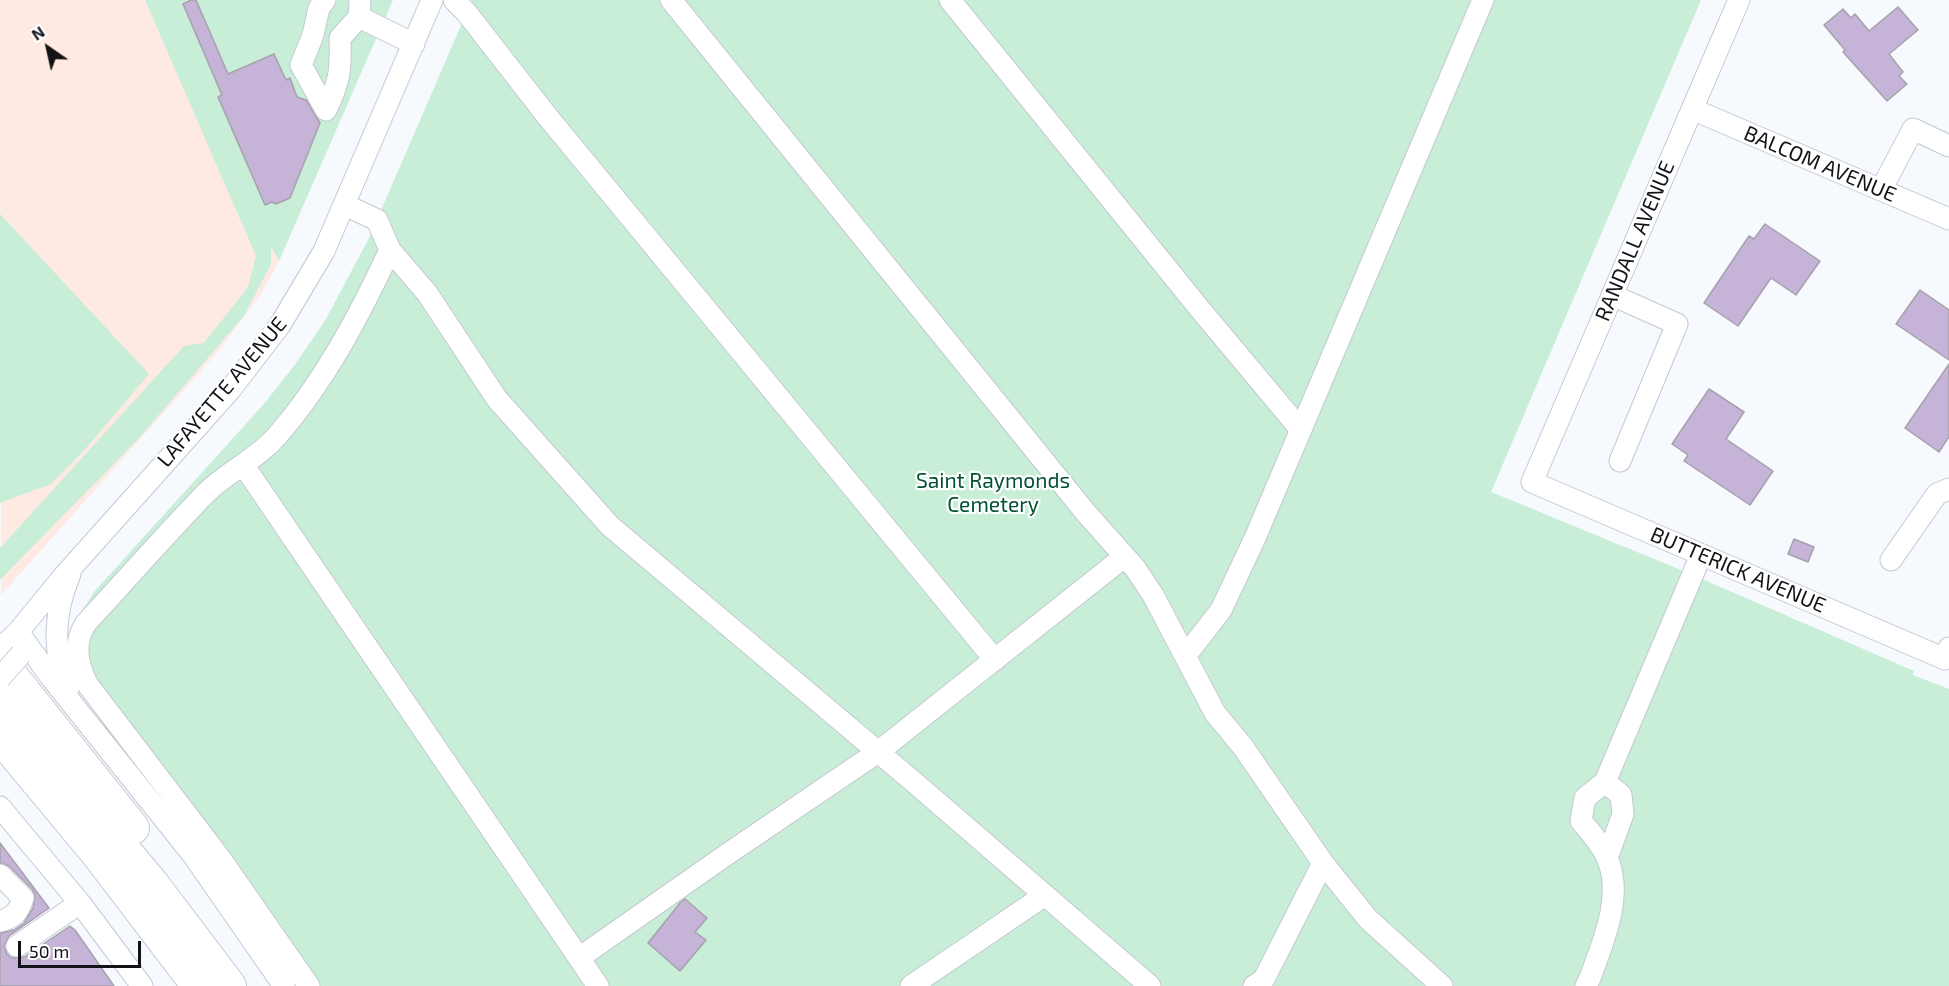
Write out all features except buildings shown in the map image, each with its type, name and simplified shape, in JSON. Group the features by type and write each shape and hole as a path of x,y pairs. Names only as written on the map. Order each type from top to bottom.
{"highway":[{"path":"13,647 129,821 188,929"},
{"path":"0,702 114,836 230,986"},
{"path":"0,737 117,879 198,986"},
{"path":"0,765 32,802 117,879"}],"street":[{"path":"325,0 319,8 313,35 301,65 326,110 337,87 341,62 340,38 359,9 414,44"},
{"name":"LAFAYETTE AVENUE","path":"0,678 13,647 75,563 255,359 304,288 345,205 432,0"},
{"path":"454,0 995,660"},
{"path":"671,0 1154,595 1215,713 1243,747 1323,863 1368,919 1442,986"},
{"path":"950,0 1199,308 1301,430"},
{"path":"1186,655 1221,610 1255,538 1483,0"},
{"name":"RANDALL AVENUE","path":"1532,482 1738,0"},
{"path":"313,35 340,48"},
{"name":"BALCOM AVENUE","path":"1692,109 1949,219"},
{"path":"1881,190 1912,129 1949,146"},
{"path":"345,205 377,220 390,250 427,292 497,399 610,526 1150,986"},
{"path":"309,986 212,846 94,695 82,675 78,656 79,637 86,623 206,493 244,466 278,434 316,385 343,344 390,250"},
{"path":"1611,295 1677,324 1620,460"},
{"path":"244,466 598,986"},
{"name":"BUTTERICK AVENUE","path":"1532,482 1701,555 1947,653"},
{"path":"1891,560 1937,494 1949,489"},
{"path":"1586,986 1609,922 1613,881 1607,858 1581,821 1585,798 1605,782 1701,555"},
{"path":"579,958 878,752 1124,556"},
{"path":"75,563 62,599 56,640 61,673 79,711"},
{"path":"13,647 79,711 199,863 284,986"},
{"path":"1605,782 1622,795 1623,814 1607,858"},
{"path":"0,807 80,903 142,986"},
{"path":"1254,986 1264,979 1323,863"},
{"path":"0,875 23,898 14,915 0,921"},
{"path":"911,986 1045,895"},
{"path":"17,946 80,903"}],"shaded area":[{"path":"0,0 155,0 279,261 261,294 216,354 1,595"}],"green space":[{"path":"145,0 393,0 279,261 271,246 271,264 244,316 139,438 0,580 0,548 184,346 204,343 248,287 256,256"},
{"name":"Saint Raymonds Cemetery","path":"472,0 1701,0 1491,492 1693,575 1914,671 1913,675 1949,689 1949,986 305,986 92,701 78,617 94,592 263,405 294,366 326,319 369,238"},
{"path":"0,214 149,374 82,453 51,484 0,503"}]}
